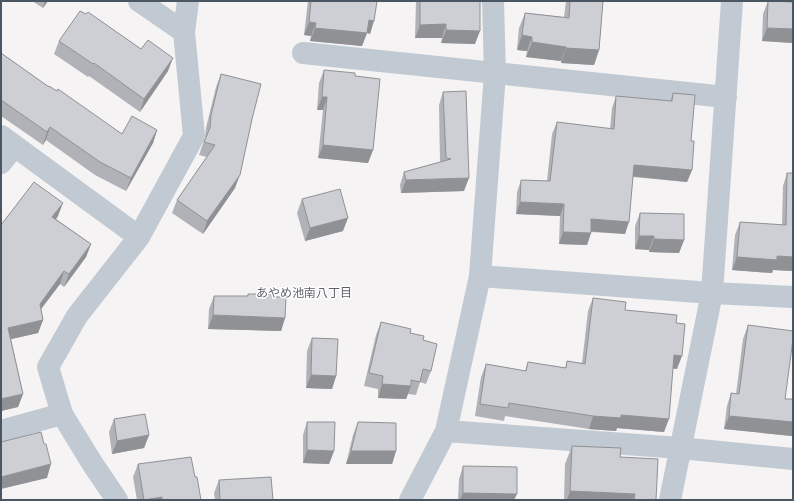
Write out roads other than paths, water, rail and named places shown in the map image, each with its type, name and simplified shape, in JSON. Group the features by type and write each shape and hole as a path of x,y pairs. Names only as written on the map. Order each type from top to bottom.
{"street":[{"path":"139,1 184,32"},
{"path":"117,500 62,414 48,367 77,316 139,237 194,136 184,32 188,1"},
{"path":"410,500 446,431 480,276 495,73 493,1"},
{"path":"670,500 712,293 732,1"},
{"path":"303,52 726,97"},
{"path":"1,163 7,141 139,237"},
{"path":"480,276 712,293 793,297"},
{"path":"1,431 62,414"},
{"path":"446,431 680,448 793,459"}],"district":[{"name":"あやめ池南八丁目","path":"304,293"}]}
